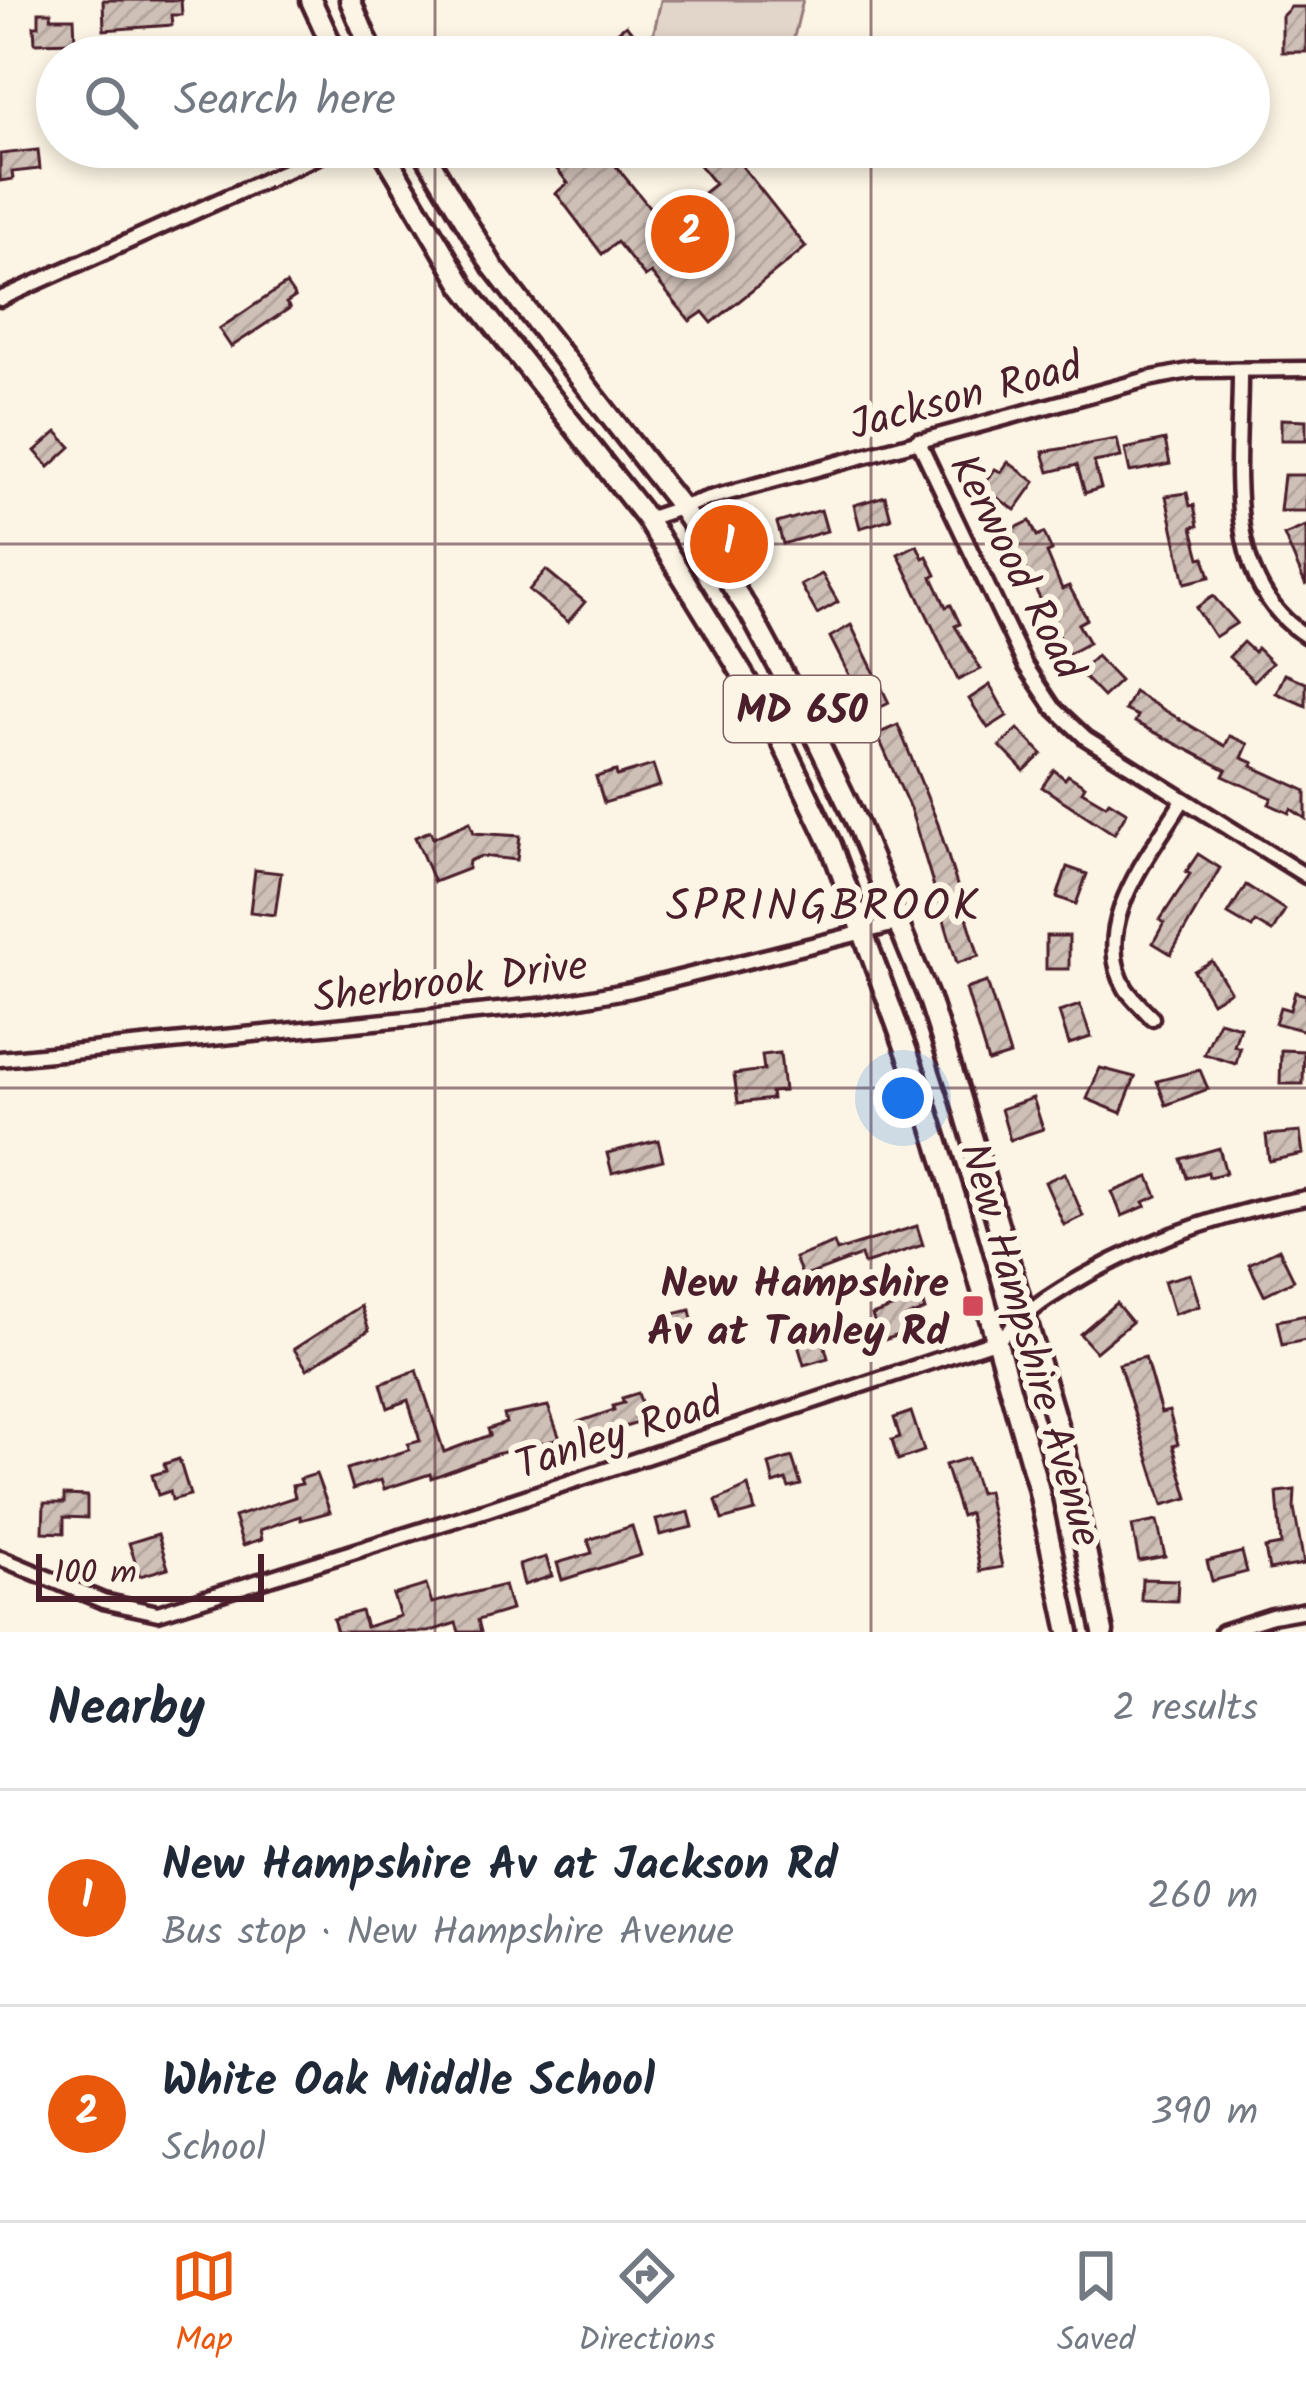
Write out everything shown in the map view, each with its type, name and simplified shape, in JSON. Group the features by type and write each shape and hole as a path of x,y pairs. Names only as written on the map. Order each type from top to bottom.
{"main road":[{"path":"311,0 327,36"},
{"path":"350,0 365,36"},
{"name":"New Hampshire Avenue","path":"393,168 464,287 647,519 775,727 830,845 922,1093 998,1340 1052,1540 1069,1632"},
{"name":"New Hampshire Avenue","path":"434,168 493,267 680,507 751,615 806,717 900,923 958,1088 1081,1515 1103,1632"}],"street":[{"path":"0,299 292,168"},
{"name":"Jackson Road","path":"647,519 1148,379 1194,370 1306,368"},
{"path":"1240,370 1241,536 1272,604 1306,636"},
{"name":"Kerwood Road","path":"918,440 1025,665 1053,707 1086,738 1306,876"},
{"path":"1151,1018 1127,990 1114,958 1114,930 1124,901 1183,800"},
{"name":"Sherbrook Drive","path":"0,1058 548,1005 631,990 900,923"},
{"name":"Tanley Road","path":"158,1613 998,1340 1047,1299 1138,1251 1203,1223 1306,1198"},
{"path":"0,1558 103,1601 158,1613 158,1632"},
{"path":"1222,1632 1306,1610"}],"shaded area":[{"path":"661,0 803,0 794,36 653,36"}],"building":[{"path":"103,0 181,0 182,15 171,15 172,25 104,30"},
{"path":"1291,7 1306,7 1306,52 1282,52 1282,16"},
{"path":"39,12 51,12 51,18 74,18 75,36 36,36 35,43 34,26 39,26"},
{"path":"626,25 635,36 612,36"},
{"path":"36,150 36,168 40,169 12,172 13,179 0,181 0,154"},
{"path":"556,168 617,168 664,225 715,184 702,168 744,168 806,247 712,323 703,312 690,321 651,273 645,277 617,242 602,254 556,193 568,183"},
{"path":"286,284 295,297 286,303 290,308 231,347 219,329"},
{"path":"1281,419 1306,420 1306,440 1281,440"},
{"path":"57,432 71,447 49,467 35,451"},
{"path":"1117,439 1121,457 1094,462 1101,488 1085,493 1077,465 1049,472 1043,452"},
{"path":"1165,440 1170,464 1130,472 1125,449"},
{"path":"1008,462 1035,482 1015,510 982,487 995,469 1001,472"},
{"path":"1284,475 1306,475 1306,511 1280,511"},
{"path":"1187,493 1190,506 1194,505 1198,526 1192,527 1200,558 1204,557 1210,577 1185,583 1166,496"},
{"path":"885,496 891,519 860,528 854,505"},
{"path":"821,510 827,531 783,544 777,523"},
{"path":"1030,521 1037,536 1044,533 1062,589 1069,586 1087,619 1078,624 1089,643 1068,654 1013,545 1017,544 1011,530"},
{"path":"1306,526 1306,586 1284,535"},
{"path":"917,545 923,558 927,556 946,607 951,605 960,624 955,626 981,669 958,680 898,554"},
{"path":"546,570 585,602 568,622 529,590"},
{"path":"822,574 838,602 817,614 801,585"},
{"path":"1213,596 1237,623 1215,637 1196,608"},
{"path":"851,625 889,703 868,713 830,637"},
{"path":"1243,642 1272,663 1254,681 1229,657"},
{"path":"1096,656 1120,681 1103,697 1079,672"},
{"path":"1285,674 1306,683 1306,706 1276,693"},
{"path":"990,685 1007,716 988,728 969,699"},
{"path":"1134,692 1225,746 1230,736 1248,744 1242,758 1306,791 1306,819 1291,809 1289,813 1269,804 1272,798 1223,776 1226,770 1135,722 1138,716 1125,710"},
{"path":"898,725 938,824 979,956 957,963 911,811 877,734"},
{"path":"1018,729 1042,754 1024,771 1000,746"},
{"path":"653,765 660,786 604,803 596,777"},
{"path":"1054,770 1085,786 1082,791 1106,805 1109,801 1127,812 1114,834 1042,787"},
{"path":"470,822 474,833 520,836 517,860 481,856 469,861 468,869 434,882 415,837 430,831 433,838"},
{"path":"1198,854 1220,868 1171,954 1153,943 1164,923 1160,920"},
{"path":"1067,867 1087,874 1076,904 1057,897"},
{"path":"255,870 281,873 275,915 250,912"},
{"path":"1246,885 1285,910 1272,932 1255,922 1252,928 1228,914"},
{"path":"1046,936 1069,936 1069,969 1046,969"},
{"path":"1212,961 1230,991 1212,1002 1194,971"},
{"path":"987,982 1010,1055 988,1062 966,989"},
{"path":"1295,992 1306,995 1306,1031 1275,1023 1280,1007 1290,1010"},
{"path":"1080,1005 1091,1037 1069,1044 1059,1012"},
{"path":"1219,1021 1240,1027 1234,1046 1240,1048 1236,1064 1204,1054"},
{"path":"1281,1050 1304,1051 1303,1084 1280,1084"},
{"path":"780,1053 784,1091 771,1092 772,1099 738,1103 734,1074 764,1070 762,1055"},
{"path":"1100,1068 1135,1077 1121,1113 1087,1099"},
{"path":"1200,1070 1208,1089 1166,1105 1157,1081"},
{"path":"1033,1098 1043,1129 1010,1140 1001,1109"},
{"path":"1300,1132 1303,1154 1269,1161 1266,1135"},
{"path":"658,1140 663,1160 612,1173 607,1153"},
{"path":"1219,1148 1226,1173 1187,1178 1181,1159"},
{"path":"1065,1173 1083,1216 1064,1225 1045,1182"},
{"path":"1149,1177 1157,1196 1122,1216 1112,1192"},
{"path":"917,1226 923,1245 864,1264 861,1255 803,1277 795,1258 834,1243 837,1251"},
{"path":"1279,1249 1294,1280 1264,1295 1249,1264"},
{"path":"1190,1274 1200,1306 1174,1314 1164,1281"},
{"path":"921,1297 925,1310 906,1317 911,1331 881,1341 872,1315"},
{"path":"1116,1303 1132,1322 1096,1352 1080,1334"},
{"path":"361,1306 369,1330 307,1369 294,1349"},
{"path":"690,1310 695,1334 675,1339 669,1315"},
{"path":"1306,1315 1306,1340 1282,1345 1277,1321"},
{"path":"810,1324 813,1334 821,1332 828,1358 804,1365 793,1328"},
{"path":"1145,1357 1161,1413 1169,1411 1188,1498 1163,1505 1119,1364"},
{"path":"417,1370 444,1452 490,1435 488,1429 506,1423 504,1415 548,1406 560,1439 496,1454 431,1478 430,1474 384,1489 381,1480 353,1489 347,1469 409,1450 408,1444 420,1441 408,1400 388,1408 381,1384"},
{"path":"638,1393 647,1420 584,1440 578,1422 614,1410 613,1406 624,1403 622,1398"},
{"path":"911,1412 924,1451 898,1460 892,1440 900,1437 894,1418"},
{"path":"792,1457 801,1485 789,1488 786,1480 774,1484 769,1464"},
{"path":"968,1458 979,1493 987,1491 1002,1567 980,1571 969,1513 961,1516 945,1465"},
{"path":"179,1459 190,1495 172,1500 170,1491 158,1495 152,1475 166,1471 164,1464"},
{"path":"316,1474 330,1512 260,1530 262,1539 243,1545 234,1517 295,1497 292,1486"},
{"path":"748,1486 755,1511 722,1520 716,1501"},
{"path":"1295,1490 1304,1564 1269,1570 1265,1548 1281,1545 1277,1492"},
{"path":"64,1495 87,1496 87,1518 64,1517 64,1533 43,1532 44,1503 64,1503"},
{"path":"689,1512 693,1527 660,1535 656,1520"},
{"path":"1157,1521 1165,1556 1139,1561 1132,1526"},
{"path":"632,1526 641,1555 562,1580 557,1563 592,1553 588,1540"},
{"path":"158,1534 168,1568 140,1576 129,1543"},
{"path":"1242,1552 1247,1572 1212,1581 1207,1561"},
{"path":"546,1557 552,1576 524,1585 519,1565"},
{"path":"1142,1579 1178,1580 1177,1601 1141,1600"},
{"path":"426,1585 432,1603 504,1585 511,1610 478,1620 481,1632 459,1632 456,1623 428,1632 337,1632 333,1619 361,1611 366,1627 400,1616 393,1595"}],"place":[{"name":"White Oak Middle School","path":"690,234"},
{"name":"New Hampshire Av at Jackson Rd","path":"729,544"},
{"name":"New Hampshire Av at Tanley Rd","path":"973,1306"}],"district":[{"name":"SPRINGBROOK","path":"824,904"}]}
